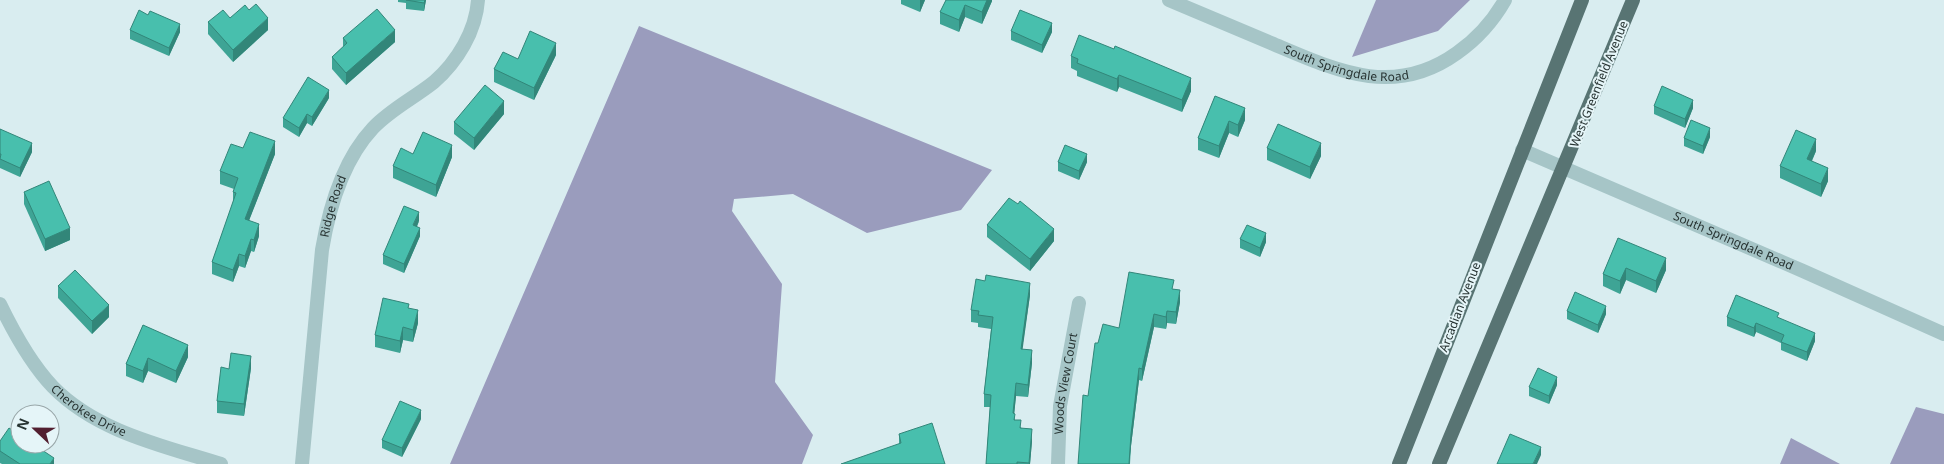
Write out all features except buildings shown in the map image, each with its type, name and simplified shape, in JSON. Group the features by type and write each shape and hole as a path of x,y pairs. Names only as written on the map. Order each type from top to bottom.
{"main road":[{"path":"1522,150 1582,0"},
{"name":"West Greenfield Avenue","path":"1564,169 1634,0"},
{"name":"Arcadian Avenue","path":"1399,464 1522,150"},
{"path":"1439,464 1564,169"}],"street":[{"name":"Ridge Road","path":"302,464 322,250 328,217 336,192 358,149 372,129 387,115 434,82 449,66 462,48 471,30 478,0"},
{"name":"South Springdale Road","path":"1169,0 1328,67 1361,76 1392,78 1418,74 1447,61 1487,26 1505,0"},
{"name":"South Springdale Road","path":"1522,150 1802,270 1944,334"},
{"name":"Woods View Court","path":"1058,464 1060,406 1079,303"},
{"name":"Cherokee Drive","path":"0,304 30,358 52,386 83,411 105,424 143,439 221,464"}],"shaded area":[{"path":"1376,0 1470,0 1438,31 1352,57"},
{"path":"639,26 992,170 961,210 867,233 793,194 734,199 732,211 782,284 775,382 813,435 802,464 450,464"},
{"path":"1916,407 1944,414 1944,464 1890,464"},
{"path":"1791,438 1840,464 1780,464"}]}
